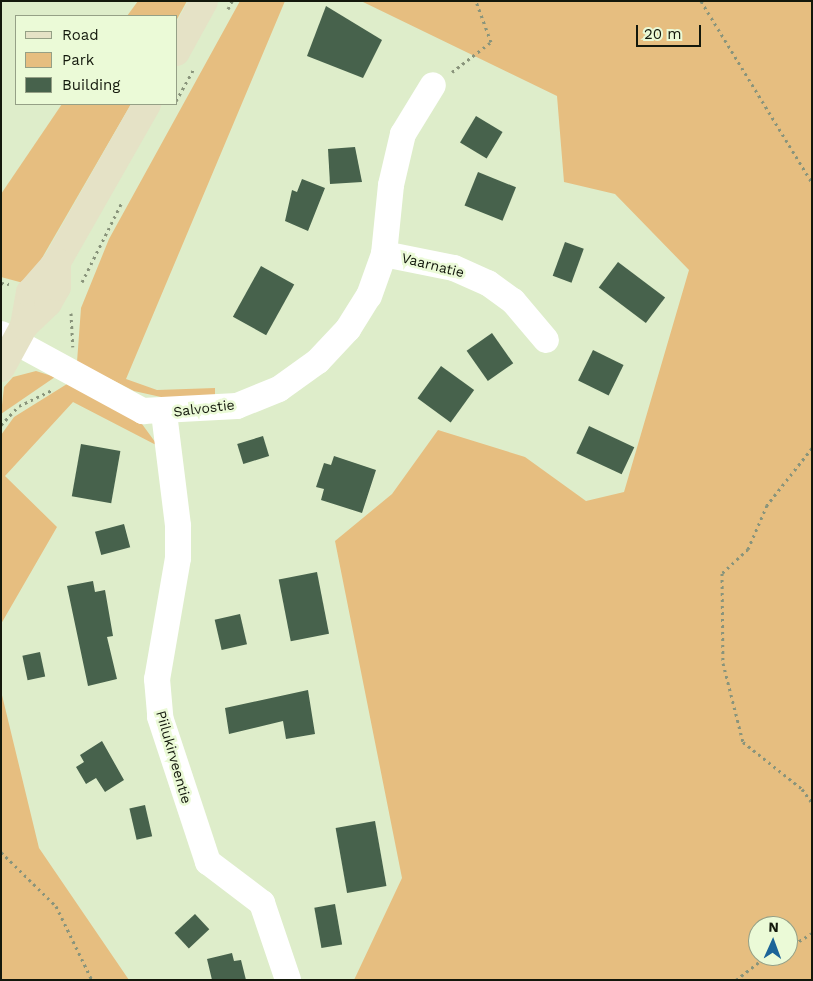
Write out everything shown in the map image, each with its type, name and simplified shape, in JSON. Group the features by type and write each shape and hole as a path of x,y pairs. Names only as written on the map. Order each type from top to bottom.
{"street":[{"path":"178,48 204,1"},
{"name":"Salvostie","path":"14,334 66,370 143,411 164,413 237,406 279,389 318,362 348,329 369,296 384,254 391,185 403,134 433,86"},
{"path":"1,368 30,293 57,262 146,105"},
{"name":"Vaarnatie","path":"384,254 454,268 488,283 513,301 546,340"},
{"name":"Piilukirveentie","path":"164,413 178,526 178,558 157,679 160,717 208,862 262,903 288,980"}],"path":[{"path":"433,86 491,42 476,1"},
{"path":"702,1 812,183"},
{"path":"80,289 123,200"},
{"path":"1,425 19,406 58,385 66,370 73,349 73,306"},
{"path":"812,448 767,505 748,549 722,573 723,663 743,742 802,789 812,803"},
{"path":"1,852 56,906 92,980"},
{"path":"798,942 812,933"},
{"path":"736,980 754,966"}],"green space":[{"path":"138,1 187,1 178,17 178,15 128,15"},
{"path":"240,1 285,1 126,379 157,390 215,388 215,397 161,397 134,391 77,362 81,308 109,239"},
{"path":"361,1 812,1 812,980 354,980 402,878 335,541 392,494 438,430 525,457 586,501 624,492 689,270 615,194 564,182 557,96"},
{"path":"61,105 130,105 27,284 1,277 1,194"},
{"path":"36,371 55,377 1,414 4,387 13,377"},
{"path":"67,384 142,424 158,446 73,402 5,476 57,527 1,624 1,435 14,417"},
{"path":"1,691 39,848 129,980 1,980"}],"building":[{"path":"326,6 382,40 363,78 307,56"},
{"path":"476,116 503,132 487,159 460,143"},
{"path":"355,147 362,182 330,184 328,149"},
{"path":"478,172 516,187 503,221 465,205"},
{"path":"302,179 325,188 308,231 285,221 292,190 297,192"},
{"path":"565,242 584,249 571,283 553,276"},
{"path":"618,262 665,298 646,323 599,288"},
{"path":"261,266 294,284 266,335 233,317"},
{"path":"492,333 513,363 488,381 467,351"},
{"path":"593,350 624,365 609,395 578,381"},
{"path":"441,366 474,390 451,422 417,398"},
{"path":"589,426 634,447 622,474 576,453"},
{"path":"263,436 269,456 243,464 237,444"},
{"path":"81,444 120,451 111,503 72,496"},
{"path":"334,456 376,470 362,513 321,500 324,489 316,487 324,463 331,465"},
{"path":"124,524 130,547 101,555 95,532"},
{"path":"317,572 329,634 291,641 279,579"},
{"path":"93,581 95,592 105,590 113,636 107,637 117,679 88,686 67,586"},
{"path":"240,614 247,644 222,650 215,620"},
{"path":"40,652 45,676 28,680 22,656"},
{"path":"308,690 315,734 286,739 283,721 229,734 225,708"},
{"path":"102,741 124,780 105,792 96,778 86,784 76,767 84,762 80,755"},
{"path":"145,805 152,836 137,840 129,809"},
{"path":"375,821 386,886 347,893 336,828"},
{"path":"335,904 342,944 321,948 314,908"},
{"path":"195,914 209,929 189,948 175,933"},
{"path":"232,953 234,961 241,960 246,980 212,980 207,959"}]}
